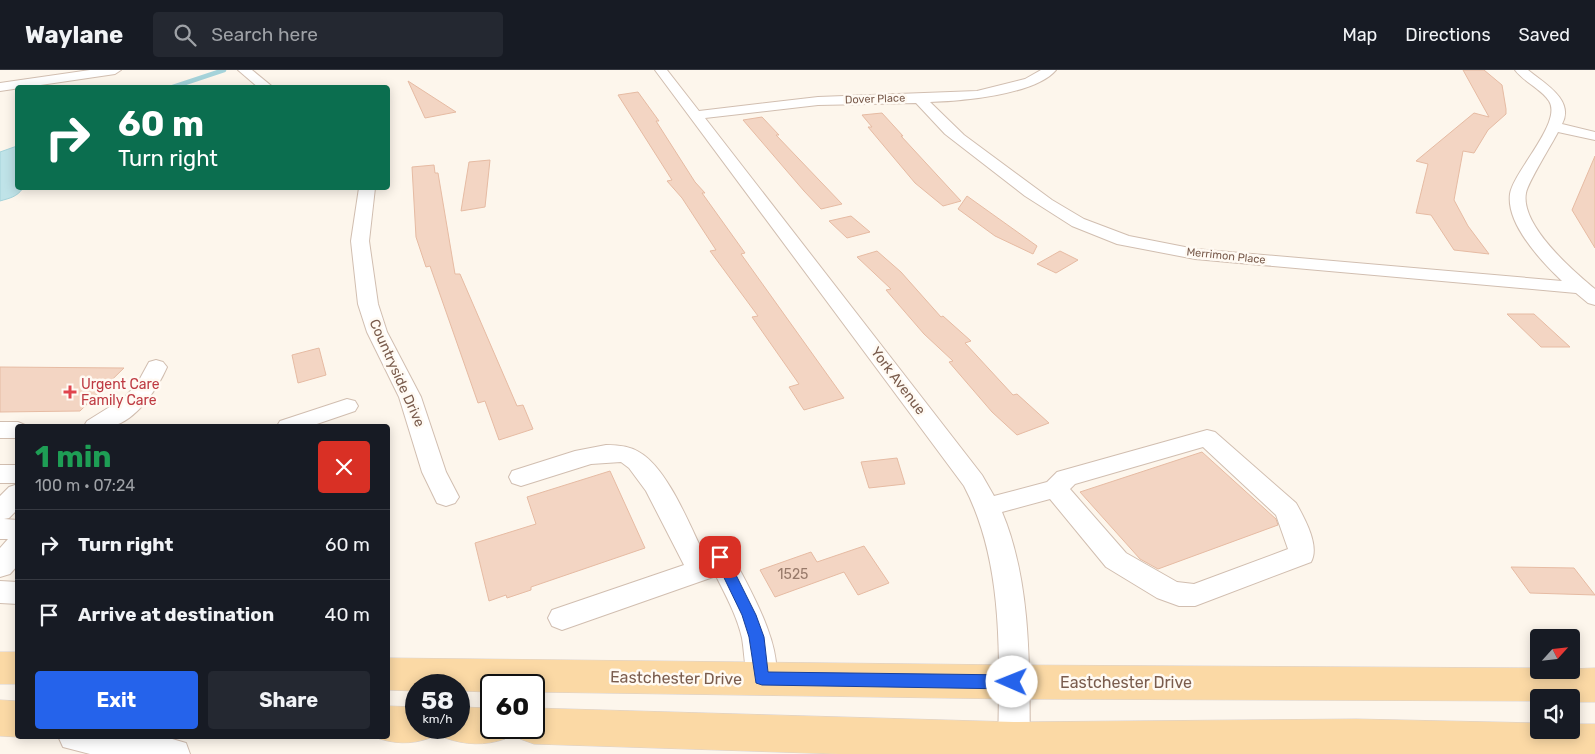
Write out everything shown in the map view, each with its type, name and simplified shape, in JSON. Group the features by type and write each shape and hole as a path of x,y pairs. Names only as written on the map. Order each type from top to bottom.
{"main road":[{"path":"0,668 15,668"},
{"name":"Eastchester Drive","path":"390,674 1012,682 1595,684"},
{"path":"0,718 15,719"},
{"path":"390,724 405,725"},
{"path":"545,727 1014,748 1595,743"}],"street":[{"path":"0,87 115,70"},
{"path":"244,70 264,85"},
{"name":"York Avenue","path":"661,70 956,456 973,481 986,507 1000,549 1008,605 1014,748"},
{"name":"Dover Place","path":"696,115 791,103 958,96 1001,90 1024,84 1050,70"},
{"path":"1521,70 1556,100 1559,117 1556,127 1523,181 1518,193 1518,206 1532,236 1563,270 1589,293"},
{"name":"Merrimon Place","path":"919,97 930,112 945,127 1038,199 1086,227 1114,237 1154,248 1195,254 1589,293"},
{"path":"1556,127 1595,136"},
{"name":"Countryside Drive","path":"368,190 360,241 368,304 377,332 410,397 434,472 446,497"},
{"path":"99,424 121,412 138,399 150,383 156,367"},
{"path":"294,424 347,406"},
{"path":"0,430 15,430"},
{"path":"986,507 1055,489 1066,478 1207,438 1287,510 1301,546 1302,555 1195,595 1179,595 1116,560 1055,489"},
{"path":"521,477 601,453 629,455 646,470 691,556 702,559 720,557 749,615 756,637 762,679"},
{"path":"0,474 15,474"},
{"path":"0,511 15,496"},
{"path":"0,530 15,530"},
{"path":"0,566 15,549"},
{"path":"562,618 723,563"},
{"path":"0,592 15,593"},
{"path":"0,723 15,726"},
{"path":"91,739 174,754"}],"water":[{"path":"15,147 15,190 22,190 16,195 0,201 0,152"}],"building":[{"path":"1463,70 1484,70 1502,85 1506,109 1506,114 1488,130 1474,153 1463,151 1454,200 1468,226 1489,254 1454,250 1431,215 1416,213 1428,164 1416,161 1474,113 1489,117"},
{"path":"408,81 456,112 425,118"},
{"path":"638,92 659,121 656,121 695,182 705,193 702,193 745,253 741,254 844,398 804,410 789,387 799,384 752,317 758,316 710,251 716,250 682,198 667,181 672,180 618,95"},
{"path":"882,113 961,201 943,206 915,183 868,127 872,127 862,115"},
{"path":"762,117 779,135 776,135 842,204 821,209 743,120"},
{"path":"1595,156 1595,248 1572,210"},
{"path":"490,160 485,207 461,211 469,162"},
{"path":"434,165 435,173 438,173 455,274 460,274 517,406 523,405 533,429 499,440 485,401 478,403 430,266 426,267 416,237 412,167"},
{"path":"967,196 1037,246 1033,254 995,236 958,209"},
{"path":"851,216 870,232 847,238 829,221"},
{"path":"877,251 901,272 941,317 943,316 971,341 965,343 1013,395 1017,394 1049,423 1017,435 992,412 949,362 953,361 924,334 886,290 891,289 857,257"},
{"path":"1060,251 1078,260 1056,273 1037,264"},
{"path":"1507,314 1534,314 1570,347 1541,347"},
{"path":"319,348 326,375 298,383 292,355"},
{"path":"0,367 124,368 80,411 0,412"},
{"path":"1202,452 1276,519 1278,525 1158,569 1140,559 1080,492"},
{"path":"897,458 905,484 869,488 861,462"},
{"path":"610,471 645,548 531,587 531,590 507,598 506,595 489,601 475,543 536,524 527,497"},
{"path":"864,546 889,583 858,595 844,572 775,597 760,570 811,552 817,562"},
{"path":"1511,567 1574,568 1595,595 1530,593"}],"waterway":[{"path":"179,85 224,70"}],"place":[{"name":"Urgent Care Family Care","path":"70,392"}],"route":[{"path":"720,557 749,615 756,637 762,679 1012,682"}]}
